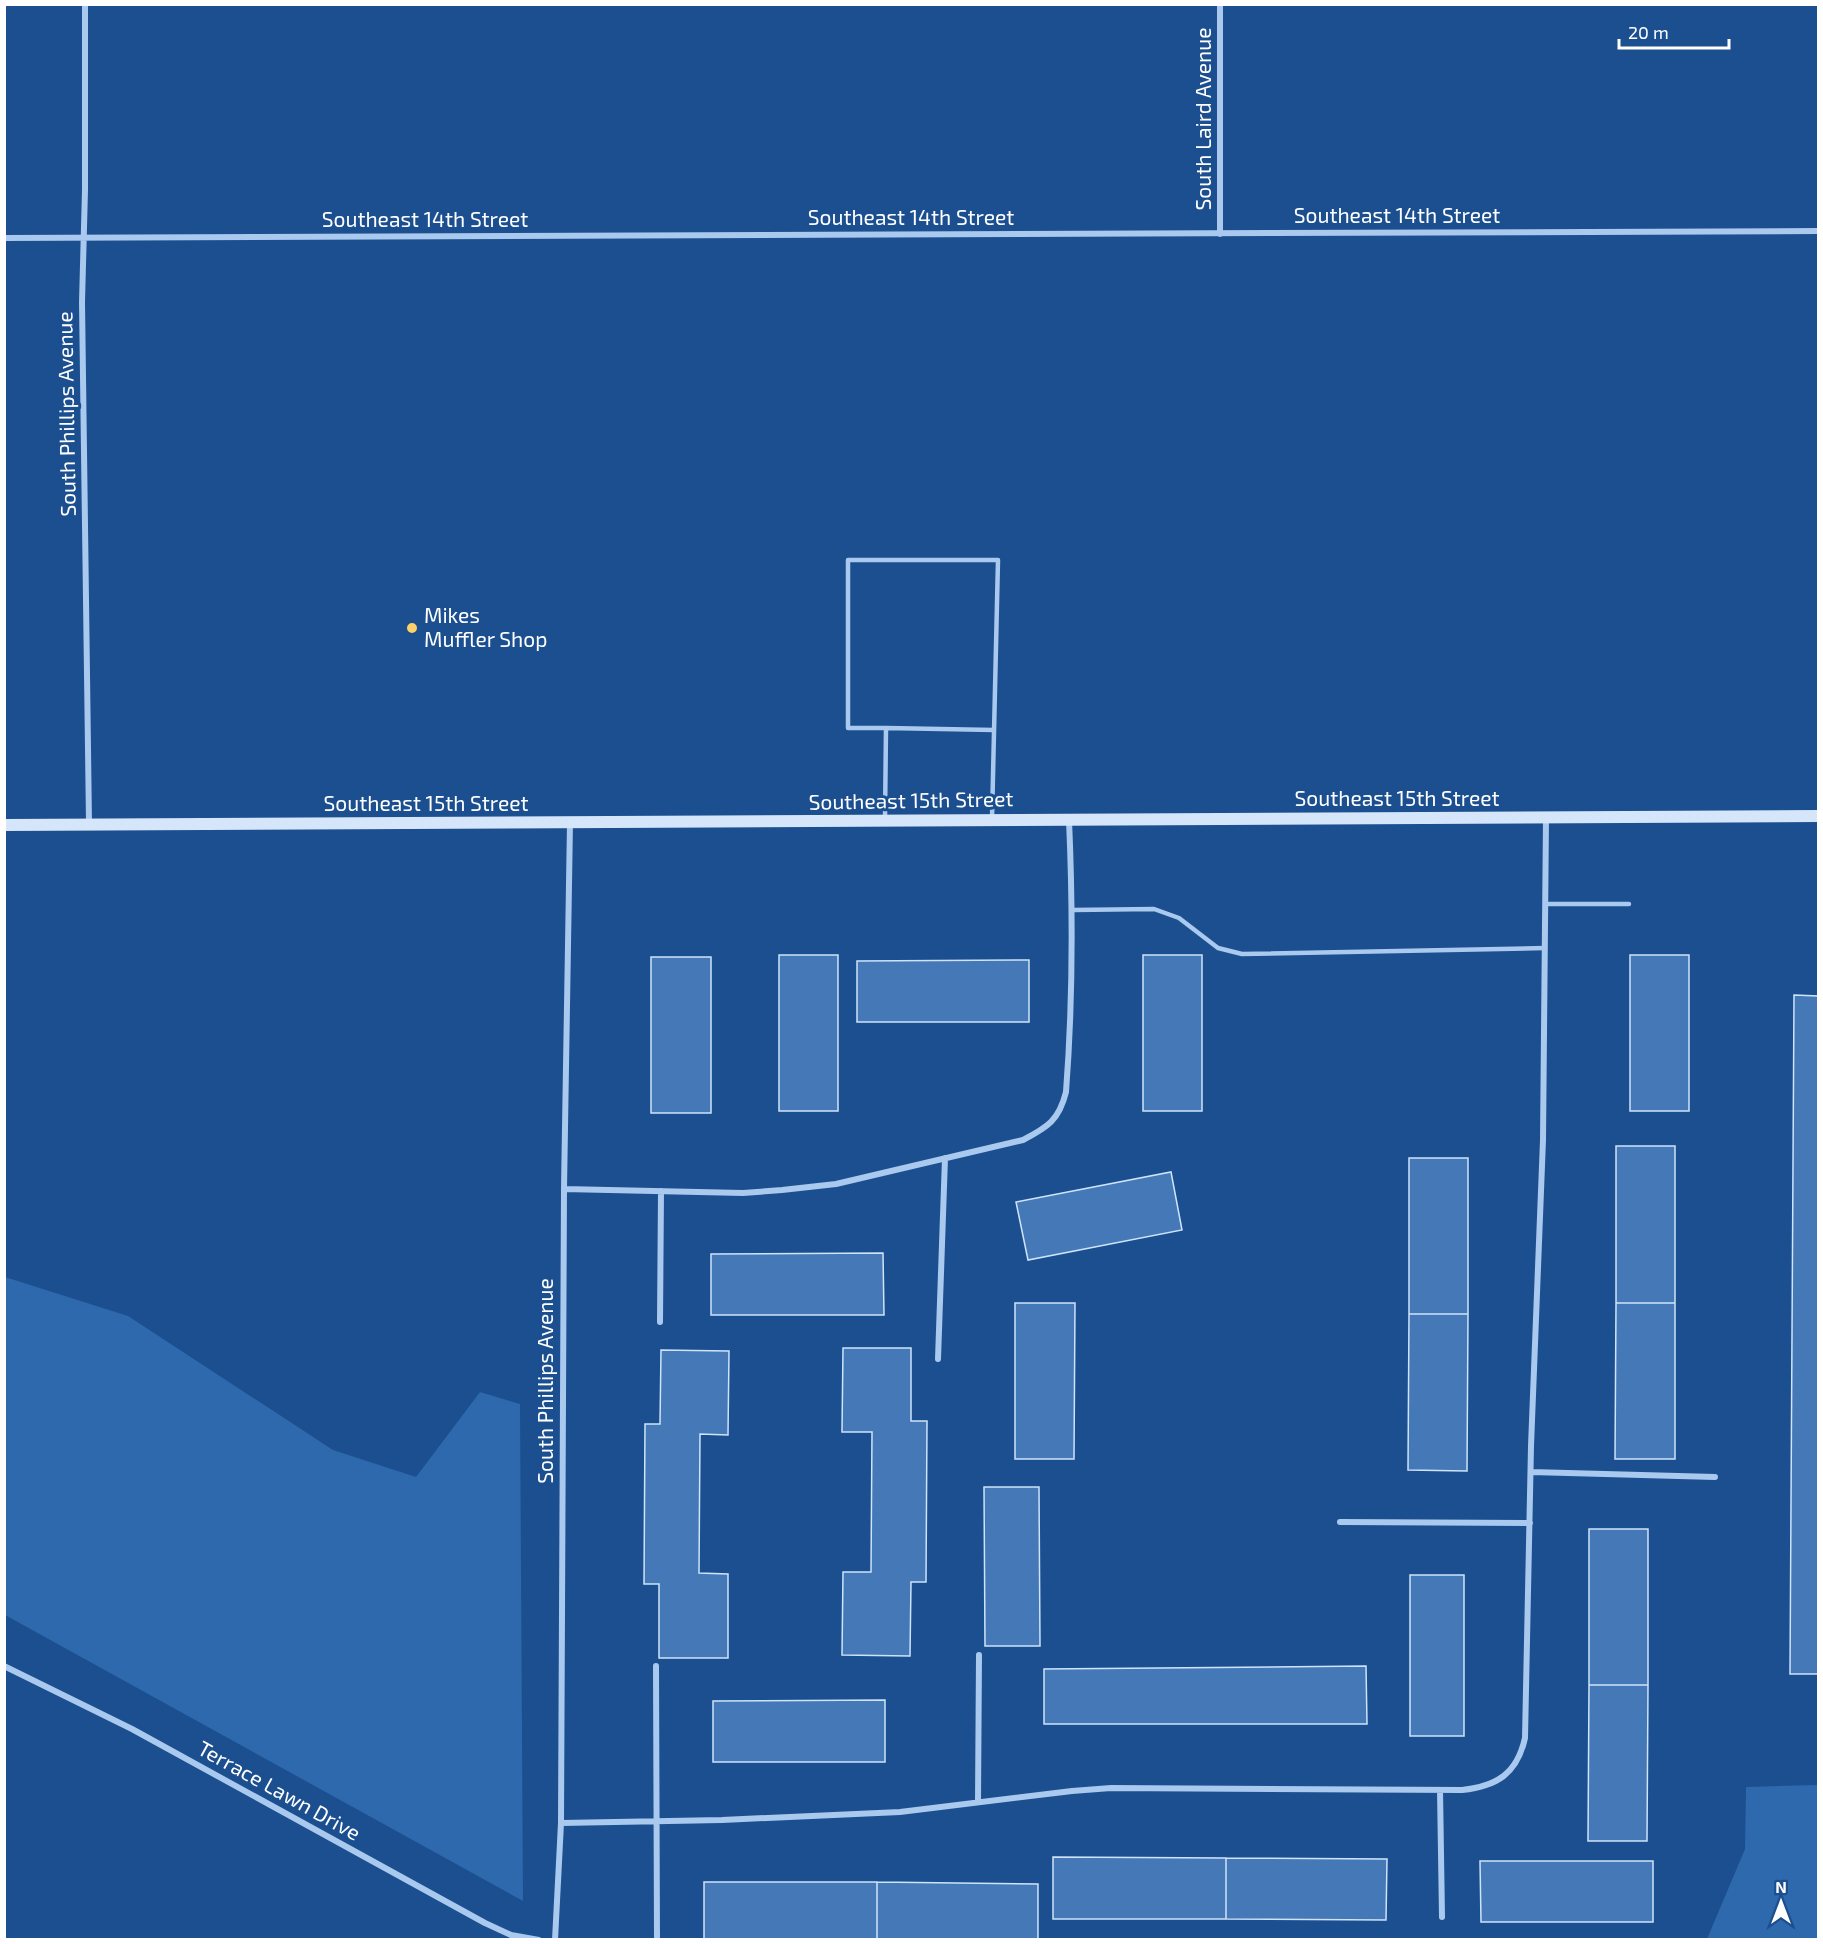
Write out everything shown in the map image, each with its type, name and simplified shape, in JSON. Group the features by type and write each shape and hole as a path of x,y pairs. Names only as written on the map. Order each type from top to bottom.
{"main road":[{"name":"Southeast 15th Street","path":"4,825 1818,816"}],"street":[{"name":"South Phillips Avenue","path":"85,4 82,302 89,823"},
{"name":"South Laird Avenue","path":"1220,4 1220,234"},
{"name":"Southeast 14th Street","path":"4,238 1818,231"},
{"path":"561,1823 900,1812 1111,1788 1440,1790 1482,1788 1494,1784 1508,1773 1522,1751 1525,1738 1531,1472 1543,1140 1546,818"},
{"path":"564,1189 743,1193 836,1184 1023,1140 1042,1131 1056,1118 1062,1107 1068,1072 1073,910 1069,819"},
{"name":"South Phillips Avenue","path":"555,1940 561,1823 564,1189 570,823"},
{"path":"938,1359 945,1158"},
{"path":"660,1322 661,1191"},
{"path":"1531,1472 1715,1477"},
{"path":"1340,1522 1530,1523"},
{"path":"978,1802 979,1655"},
{"name":"Terrace Lawn Drive","path":"4,1666 132,1729 484,1923 511,1935 539,1940"},
{"path":"656,1666 657,1937"},
{"path":"1440,1790 1442,1917"}],"lane":[{"path":"992,819 998,560 848,560 848,728 994,730"},
{"path":"885,821 886,728"},
{"path":"1546,904 1629,904"},
{"path":"1073,910 1154,909 1179,918 1218,948 1242,954 1545,948"}],"shaded area":[{"path":"5,1277 128,1316 333,1450 416,1477 480,1392 520,1404 523,1901 5,1615"},
{"path":"1818,1785 1818,1939 1707,1939 1745,1849 1746,1787"}],"building":[{"path":"779,955 838,955 838,1111 779,1111"},
{"path":"1143,955 1202,955 1202,1111 1143,1111"},
{"path":"1630,955 1689,955 1689,1111 1630,1111"},
{"path":"651,957 711,957 711,1113 651,1113"},
{"path":"1029,960 1029,1022 857,1022 857,961"},
{"path":"1794,995 1818,996 1818,1674 1790,1674"},
{"path":"1616,1146 1675,1146 1675,1303 1616,1303"},
{"path":"1409,1158 1468,1158 1468,1314 1409,1314"},
{"path":"1171,1172 1182,1230 1028,1260 1016,1202"},
{"path":"883,1253 884,1315 711,1315 711,1254"},
{"path":"1015,1303 1075,1303 1074,1459 1015,1459"},
{"path":"1616,1303 1675,1303 1675,1459 1615,1459"},
{"path":"1409,1314 1468,1314 1467,1471 1408,1470"},
{"path":"843,1348 911,1348 911,1421 927,1421 926,1582 911,1582 910,1656 842,1655 843,1572 871,1572 872,1432 842,1432"},
{"path":"661,1350 729,1351 728,1435 700,1434 699,1573 728,1574 728,1658 659,1658 659,1584 644,1584 645,1424 660,1424"},
{"path":"984,1487 1039,1487 1040,1646 985,1646"},
{"path":"1589,1529 1648,1529 1648,1685 1589,1685"},
{"path":"1410,1575 1464,1575 1464,1736 1410,1736"},
{"path":"1366,1666 1367,1724 1044,1724 1044,1669"},
{"path":"1589,1685 1648,1685 1647,1841 1588,1841"},
{"path":"885,1700 885,1762 713,1762 713,1701"},
{"path":"1053,1857 1226,1858 1226,1919 1053,1919"},
{"path":"1226,1858 1387,1859 1386,1920 1226,1919"},
{"path":"1480,1861 1653,1861 1653,1922 1481,1922"},
{"path":"704,1882 877,1882 877,1940 704,1940"},
{"path":"877,1882 1038,1884 1038,1940 877,1940"}],"place":[{"name":"Mikes Muffler Shop","path":"412,628"}]}
